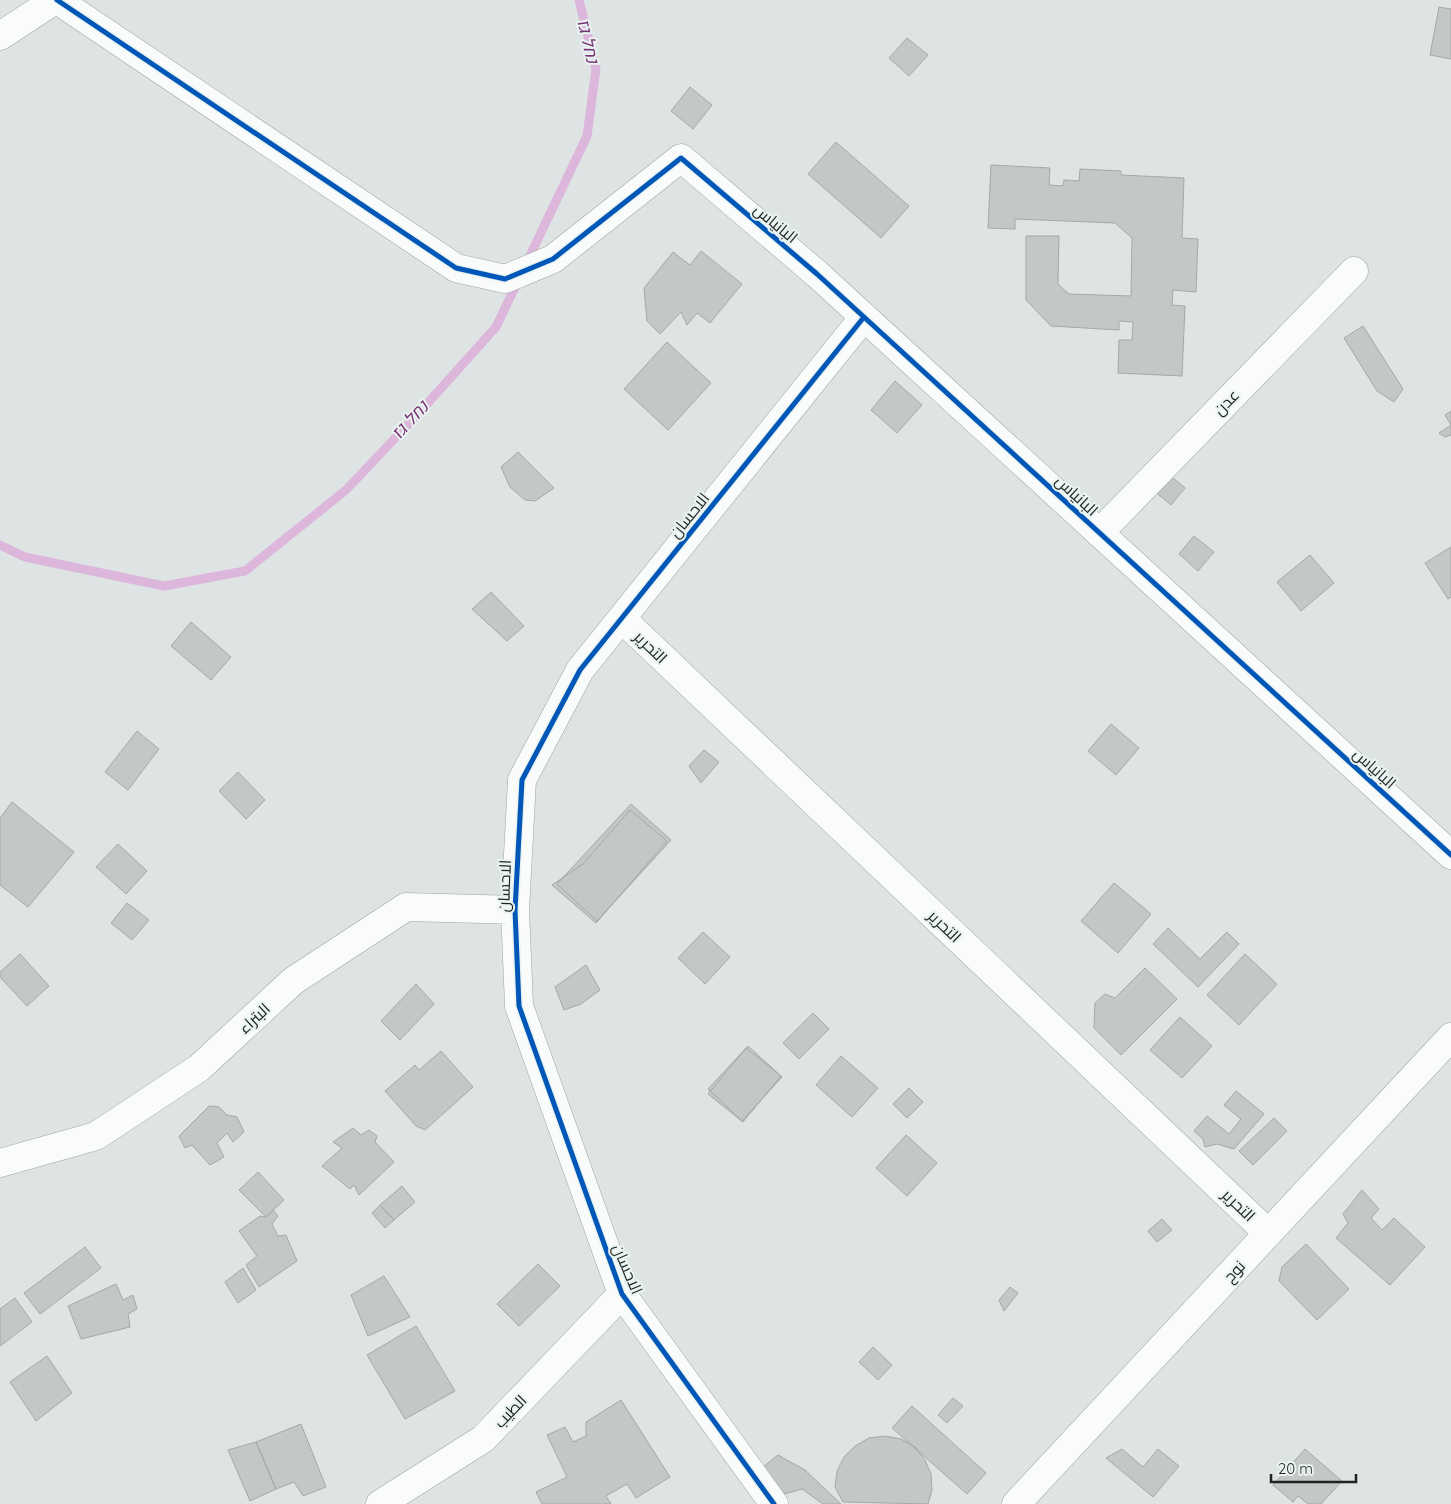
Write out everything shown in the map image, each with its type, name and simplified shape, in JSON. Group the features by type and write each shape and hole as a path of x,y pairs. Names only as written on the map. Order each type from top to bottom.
{"street":[{"path":"0,36 56,0"},
{"name":"البانياس","path":"56,0 456,268 505,279 553,259 681,158 864,317 1451,855"},
{"name":"عدن","path":"1099,533 1354,271"},
{"name":"الاحسان","path":"774,1504 622,1294 519,1006 515,910 522,780 580,670 864,317"},
{"name":"التحرير","path":"622,619 1268,1233"},
{"name":"البتراء","path":"0,1164 96,1136 199,1068 293,982 406,907 515,910"},
{"name":"نوح","path":"1016,1504 1451,1037"},
{"name":"الطيب","path":"380,1504 483,1439 622,1294"}],"building":[{"path":"1439,7 1451,9 1451,59 1430,55"},
{"path":"907,38 928,55 909,76 889,58"},
{"path":"690,87 712,105 693,129 671,111"},
{"path":"836,142 909,206 881,238 808,174"},
{"path":"991,165 1050,168 1049,185 1063,186 1064,180 1079,181 1080,169 1121,171 1121,175 1184,178 1182,238 1198,239 1196,292 1173,290 1172,305 1185,306 1182,376 1118,373 1119,340 1132,340 1133,322 1119,321 1119,330 1051,326 1026,300 1026,236 1059,236 1058,284 1069,294 1131,296 1132,238 1115,223 1015,219 1015,229 988,228"},
{"path":"701,251 742,284 710,323 697,313 687,325 681,312 660,334 647,321 644,288 673,252 690,265"},
{"path":"1363,326 1403,389 1394,402 1377,391 1344,338"},
{"path":"667,342 711,383 668,430 624,389"},
{"path":"895,381 922,405 897,433 871,410"},
{"path":"1451,411 1451,425 1445,415"},
{"path":"1451,425 1451,435 1445,437 1439,433"},
{"path":"518,452 554,488 535,501 525,500 510,487 501,467"},
{"path":"1167,473 1185,488 1171,505 1153,490"},
{"path":"1194,536 1214,552 1198,571 1179,554"},
{"path":"1451,547 1451,597 1448,599 1425,563"},
{"path":"1310,555 1334,583 1301,611 1277,582"},
{"path":"491,592 524,626 507,641 472,609"},
{"path":"191,622 231,657 211,680 171,646"},
{"path":"1111,724 1139,748 1116,775 1088,751"},
{"path":"137,731 159,749 128,790 105,772"},
{"path":"704,750 719,762 701,783 689,766"},
{"path":"238,772 265,800 246,819 219,791"},
{"path":"12,802 74,852 28,907 0,885 0,818"},
{"path":"631,804 671,840 597,921 557,884"},
{"path":"630,810 667,841 596,923 552,885 583,864"},
{"path":"118,844 147,871 126,894 96,867"},
{"path":"1114,883 1151,914 1118,953 1081,921"},
{"path":"127,903 149,920 132,940 111,923"},
{"path":"1168,928 1200,959 1227,932 1239,944 1198,987 1153,944"},
{"path":"703,932 730,957 705,984 678,958"},
{"path":"20,954 49,986 27,1006 0,977 0,972"},
{"path":"1245,954 1277,984 1239,1025 1207,995"},
{"path":"586,965 600,990 581,1004 564,1010 555,987"},
{"path":"1145,968 1177,999 1121,1055 1094,1028 1095,1003 1105,994 1115,998"},
{"path":"416,984 434,1004 400,1040 381,1021"},
{"path":"813,1013 829,1029 799,1059 783,1043"},
{"path":"1180,1017 1212,1046 1182,1078 1150,1050"},
{"path":"748,1046 782,1077 742,1121 708,1089"},
{"path":"746,1048 781,1076 743,1122 708,1094"},
{"path":"441,1051 473,1087 425,1130 416,1126 385,1091 415,1065 419,1070"},
{"path":"841,1056 878,1088 852,1117 816,1085"},
{"path":"909,1088 923,1102 907,1118 893,1104"},
{"path":"1236,1091 1264,1114 1234,1149 1217,1144 1205,1147 1203,1139 1194,1131 1207,1116 1229,1134 1241,1119 1224,1105"},
{"path":"209,1106 219,1107 227,1115 237,1117 244,1132 233,1142 227,1133 217,1143 224,1157 210,1165 192,1145 185,1148 179,1136"},
{"path":"1274,1118 1287,1131 1253,1165 1239,1151"},
{"path":"353,1128 361,1135 369,1130 377,1136 375,1142 394,1162 359,1195 354,1185 350,1189 322,1166 342,1148 333,1142"},
{"path":"906,1135 937,1163 907,1196 876,1168"},
{"path":"258,1172 284,1200 266,1217 239,1190"},
{"path":"402,1186 415,1202 394,1220 380,1205"},
{"path":"1362,1190 1379,1209 1371,1218 1382,1230 1394,1218 1425,1247 1390,1285 1336,1238 1348,1223 1343,1214"},
{"path":"380,1205 394,1220 385,1228 372,1213"},
{"path":"273,1210 278,1216 272,1224 278,1236 286,1235 297,1261 259,1287 246,1265 257,1256 239,1231 260,1216 266,1217"},
{"path":"1162,1219 1172,1230 1157,1242 1148,1231"},
{"path":"1306,1244 1349,1289 1317,1320 1279,1281 1282,1267"},
{"path":"85,1247 101,1268 40,1314 24,1293"},
{"path":"538,1264 560,1286 519,1326 497,1304"},
{"path":"243,1268 256,1290 238,1303 225,1282"},
{"path":"384,1276 410,1317 368,1336 351,1295"},
{"path":"116,1284 123,1300 133,1295 137,1309 128,1314 130,1327 81,1339 68,1306"},
{"path":"1010,1287 1018,1293 1004,1311 999,1300"},
{"path":"15,1298 32,1322 0,1346 0,1309"},
{"path":"416,1326 455,1391 405,1419 367,1355"},
{"path":"873,1347 892,1365 878,1380 859,1362"},
{"path":"47,1356 72,1393 36,1421 10,1382"},
{"path":"953,1398 963,1406 947,1423 938,1415"},
{"path":"621,1400 670,1477 636,1498 627,1484 606,1496 611,1504 542,1504 536,1492 567,1477 547,1435 565,1427 573,1442 586,1436 586,1422"},
{"path":"912,1406 986,1473 967,1494 892,1428"},
{"path":"301,1424 326,1487 303,1496 294,1482 276,1489 256,1442"},
{"path":"885,1436 901,1439 915,1447 925,1460 931,1474 932,1490 928,1504 843,1502 835,1487 837,1471 844,1457 855,1446 869,1438"},
{"path":"256,1442 276,1489 250,1501 228,1450"},
{"path":"1122,1449 1143,1467 1158,1449 1179,1466 1153,1497 1106,1458"},
{"path":"1305,1449 1342,1481 1321,1504 1308,1504 1298,1496 1293,1502 1273,1485"},
{"path":"778,1455 805,1470 841,1504 823,1504 802,1489 784,1494 763,1467"}],"waterway":[{"name":"נחל גז","path":"527,262 587,136 596,69 579,0"},
{"name":"נחל גז","path":"0,545 25,557 164,586 245,571 346,490 417,415 496,327 518,281"}],"cycle path":[{"path":"57,0 456,268 505,279 553,259 681,158 817,274 1451,855"},
{"path":"774,1504 622,1294 519,1006 515,910 522,780 580,670 864,317"}]}
